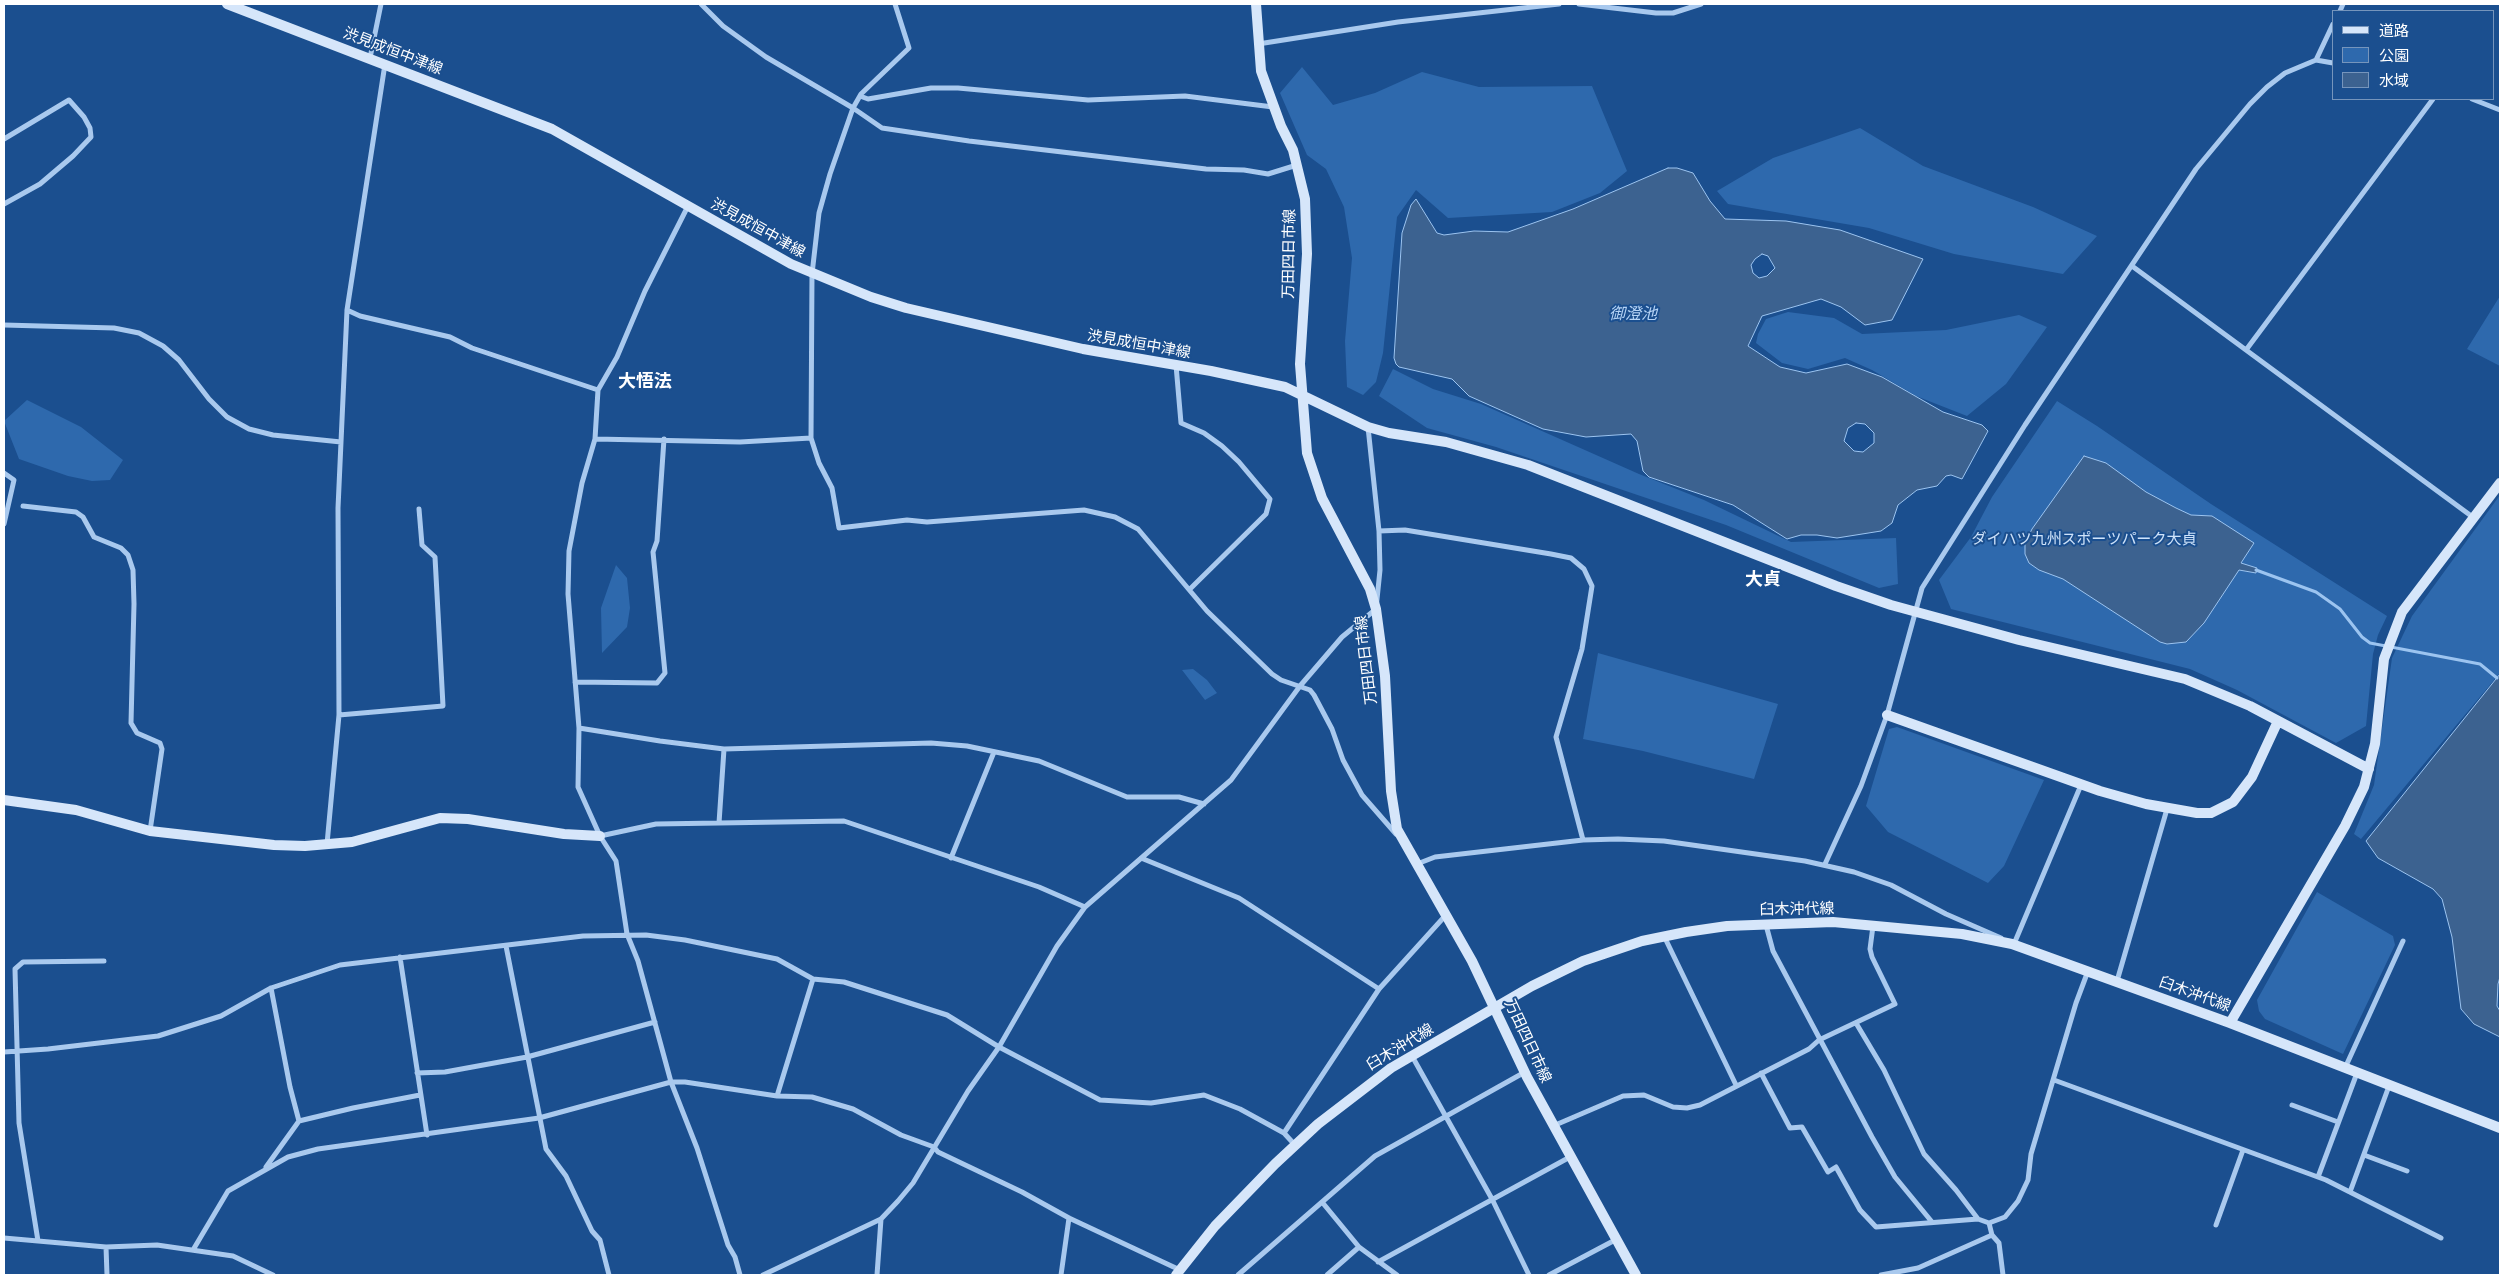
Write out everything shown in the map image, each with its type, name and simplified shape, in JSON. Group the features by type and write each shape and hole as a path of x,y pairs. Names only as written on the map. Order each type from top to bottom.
{"main road":[{"name":"渋見成恒中津線","path":"227,4 552,129 812,274 906,308 1083,350 1285,387 1368,428 1446,442 1528,465 1836,586 1891,605 2019,640 2185,679 2221,692 2368,769"},
{"name":"万田四日市線","path":"1256,4 1257,44 1261,71 1273,107 1298,165 1305,200 1306,220 1300,364 1304,437 1312,472 1331,518 1370,589 1376,609 1385,676 1391,792 1397,829 1472,961 1553,1126 1636,1275"},
{"path":"2230,1023 2345,826 2364,787 2377,735 2384,659 2394,628 2415,592 2500,483"},
{"path":"1887,715 2081,785 2167,809 2211,813 2233,802 2252,777 2278,721"},
{"path":"4,800 76,810 150,831 274,844 328,845 352,842 440,818 468,819 564,834 600,836"},
{"name":"臼木沖代線","path":"1178,1273 1215,1226 1295,1145 1369,1083 1496,1008 1583,961 1642,941 1711,928 1833,922 1962,934 2015,945 2117,980 2500,1128"}],"street":[{"path":"370,58 381,4"},
{"path":"702,4 723,26 766,57 853,108 882,128 949,138 1206,169 1244,170 1268,174 1298,165"},
{"path":"895,4 905,30 909,48 860,96 853,108 830,174 819,213 812,274 811,438 819,463 832,488 839,528 908,520 928,522 1084,510 1115,517 1138,529 1190,589 1207,612 1272,674 1281,680 1300,686 1314,695 1332,729 1343,760 1362,795 1401,839"},
{"path":"1257,44 1398,22 1559,4"},
{"path":"1579,4 1656,13 1673,13 1689,6 1701,4"},
{"path":"2316,60 2332,26"},
{"path":"1825,864 1861,786 1887,715 1922,588 1944,552 2196,169 2250,104 2285,73 2316,60 2332,63"},
{"path":"328,845 339,715 338,508 348,310 385,64"},
{"path":"860,96 868,99 931,88 958,88 1088,100 1185,96 1273,107"},
{"path":"4,139 70,100 84,117 90,128 91,137 73,156 40,184 4,204"},
{"path":"2246,350 2432,100"},
{"path":"2475,100 2500,110"},
{"path":"688,206 645,291 617,356 598,390 594,439 582,484 569,551 568,594 579,728 578,787 600,836 616,861 627,934 638,961 671,1082 697,1148 728,1245 740,1275"},
{"path":"2132,266 2474,518"},
{"path":"348,310 368,319 450,337 472,348 598,390"},
{"path":"4,325 114,328 139,333 163,346 179,360 210,400 227,417 249,429 273,435 341,442"},
{"path":"1176,366 1181,423 1204,433 1222,446 1239,462 1270,499 1266,514 1190,589"},
{"path":"763,1275 881,1219 914,1183 934,1147 999,1046 1058,946 1085,906 1231,780 1300,686 1342,637 1376,609 1380,570 1379,531 1368,428"},
{"path":"594,439 740,442 811,438"},
{"path":"575,682 657,683 665,674 653,552 657,541 664,439"},
{"path":"4,473 14,480 4,524"},
{"path":"23,506 76,512 83,517 94,537 120,548 128,555 133,570 134,604 131,723 137,733 160,743 162,749 150,831"},
{"path":"339,715 443,706 434,557 422,545 419,509"},
{"path":"1379,531 1405,530 1551,554 1570,558 1584,569 1592,586 1582,649 1556,737 1583,840"},
{"path":"579,728 724,749 931,743 1039,761 1127,797 1179,797 1204,804"},
{"path":"719,824 724,749"},
{"path":"951,858 994,752"},
{"path":"1417,864 1435,857 1583,840 1664,841 1825,864 1891,885 1946,914 2015,945 2081,785"},
{"path":"2117,980 2167,809"},
{"path":"600,836 656,824 844,822 1039,887 1085,906"},
{"path":"1140,858 1239,898 1379,989"},
{"path":"1284,1133 1379,989 1445,916"},
{"path":"1765,924 1773,951 1819,1040 1895,1177 1932,1222"},
{"path":"1553,1126 1623,1096 1644,1095 1673,1107 1687,1108 1700,1105 1809,1049 1819,1040 1895,1004 1872,957 1870,949 1873,926"},
{"path":"4,1052 158,1036 221,1016 271,988 340,965 584,936 627,934 686,940 777,959 813,979 844,982 947,1015 999,1046 1100,1100 1150,1103 1204,1095 1240,1109 1284,1133 1295,1145"},
{"path":"1664,936 1736,1086"},
{"path":"2344,1068 2403,941"},
{"path":"506,946 546,1149 566,1176 592,1231 600,1240 609,1275"},
{"path":"400,958 427,1135"},
{"path":"38,1241 19,1123 14,978 17,965 23,962 104,961"},
{"path":"1761,1073 1790,1128 1802,1127 1828,1172 1836,1167 1860,1210 1876,1227 1978,1219 1989,1223 2005,1217 2018,1201 2028,1180 2031,1154 2076,1003 2088,970"},
{"path":"777,1096 813,979"},
{"path":"271,988 290,1087 299,1122"},
{"path":"417,1073 445,1072 527,1058 655,1022"},
{"path":"1856,1023 1884,1070 1924,1154 1932,1166 1956,1190 1978,1219"},
{"path":"1412,1056 1492,1199 1530,1275"},
{"path":"1238,1275 1374,1156 1525,1072"},
{"path":"2318,1177 2357,1073"},
{"path":"2054,1080 2318,1177 2441,1238"},
{"path":"193,1250 228,1191 288,1157 318,1149 539,1118 671,1082 685,1082 777,1096 812,1097 846,1106 901,1135 934,1147 938,1152 1022,1192 1178,1273"},
{"path":"2350,1192 2389,1086"},
{"path":"265,1169 299,1122 353,1108 420,1096"},
{"path":"2292,1105 2338,1122"},
{"path":"2216,1225 2243,1150"},
{"path":"2364,1155 2407,1171"},
{"path":"1378,1262 1570,1157"},
{"path":"1322,1202 1359,1247 1397,1275"},
{"path":"1061,1275 1069,1218"},
{"path":"877,1275 881,1219"},
{"path":"1989,1223 1992,1235 1999,1243 2003,1275"},
{"path":"1881,1275 1918,1268 1946,1258 1992,1235"},
{"path":"4,1238 106,1247 157,1245 233,1256 273,1275"},
{"path":"1548,1275 1617,1239"},
{"path":"106,1247 107,1275"},
{"path":"1327,1275 1359,1247"}],"green space":[{"path":"1302,67 1333,105 1375,93 1422,72 1479,87 1592,86 1627,171 1600,193 1552,212 1448,218 1416,190 1397,217 1383,353 1376,382 1363,395 1347,387 1345,341 1352,258 1344,207 1326,169 1307,155 1280,93"},
{"path":"1860,128 1923,166 2033,207 2097,236 2063,274 1954,254 1869,228 1728,204 1717,191 1773,158"},
{"path":"2500,296 2500,366 2467,349"},
{"path":"1788,312 1834,318 1862,334 1946,330 2019,315 2047,327 2006,384 1967,416 1916,396 1872,370 1845,358 1808,369 1782,363 1756,343 1758,334 1766,319"},
{"path":"1393,369 1433,389 1481,404 1639,474 1704,500 1791,542 1896,538 1898,584 1879,588 1726,525 1496,447 1427,428 1379,396"},
{"path":"27,400 81,427 123,460 110,480 92,481 68,476 19,459 4,421"},
{"name":"ダイハツ九州スポーツパーク大貞","path":"2057,401 2211,504 2387,616 2378,635 2373,654 2366,726 2336,743 2237,690 2190,669 1951,609 1939,580 1971,537 1992,497"},
{"path":"2500,495 2500,673 2361,839 2354,834 2374,785 2392,658 2412,616"},
{"path":"616,565 627,578 630,608 627,627 602,653 601,608"},
{"path":"1598,653 1778,704 1754,779 1643,751 1583,739"},
{"path":"1193,669 1207,680 1217,693 1205,700 1182,670"},
{"path":"1897,727 2044,780 2004,866 1988,883 1888,832 1866,806 1889,729"},
{"path":"2317,892 2393,936 2395,945 2343,1054 2265,1019 2259,1011 2257,1000"}],"water":[{"name":"御澄池","path":"1668,168 1677,168 1693,173 1710,201 1725,219 1786,221 1840,230 1923,259 1892,320 1865,325 1841,307 1821,299 1762,316 1748,346 1780,367 1806,373 1847,364 1882,377 1943,412 1982,425 1988,431 1962,479 1951,475 1946,476 1937,486 1917,490 1898,505 1892,523 1881,531 1837,538 1801,535 1787,539 1733,505 1649,477 1643,471 1637,441 1631,434 1586,437 1543,429 1469,396 1452,379 1399,367 1396,364 1394,358 1402,233 1411,205 1416,199 1437,233 1444,235 1474,231 1508,232 1573,209","holes":["1762,254 1768,256 1775,268 1767,276 1759,278 1753,273 1751,265","1856,423 1865,424 1874,433 1874,443 1863,452 1854,451 1844,441 1848,428"]},
{"path":"2084,456 2106,463 2146,492 2176,508 2191,515 2212,516 2254,543 2241,563 2257,568 2256,573 2239,570 2204,623 2186,642 2167,644 2160,642 2063,579 2039,570 2029,563 2025,554 2025,543 2032,529"},
{"path":"2500,674 2500,977 2497,1006 2500,1011 2500,1037 2474,1024 2461,1009 2452,937 2442,899 2433,889 2378,858 2366,841"}],"waterway":[{"path":"2256,570 2316,592 2340,609 2362,637 2370,643 2480,664 2497,678"}],"district":[{"name":"大悟法","path":"645,381"},
{"name":"大貞","path":"1763,579"}]}
